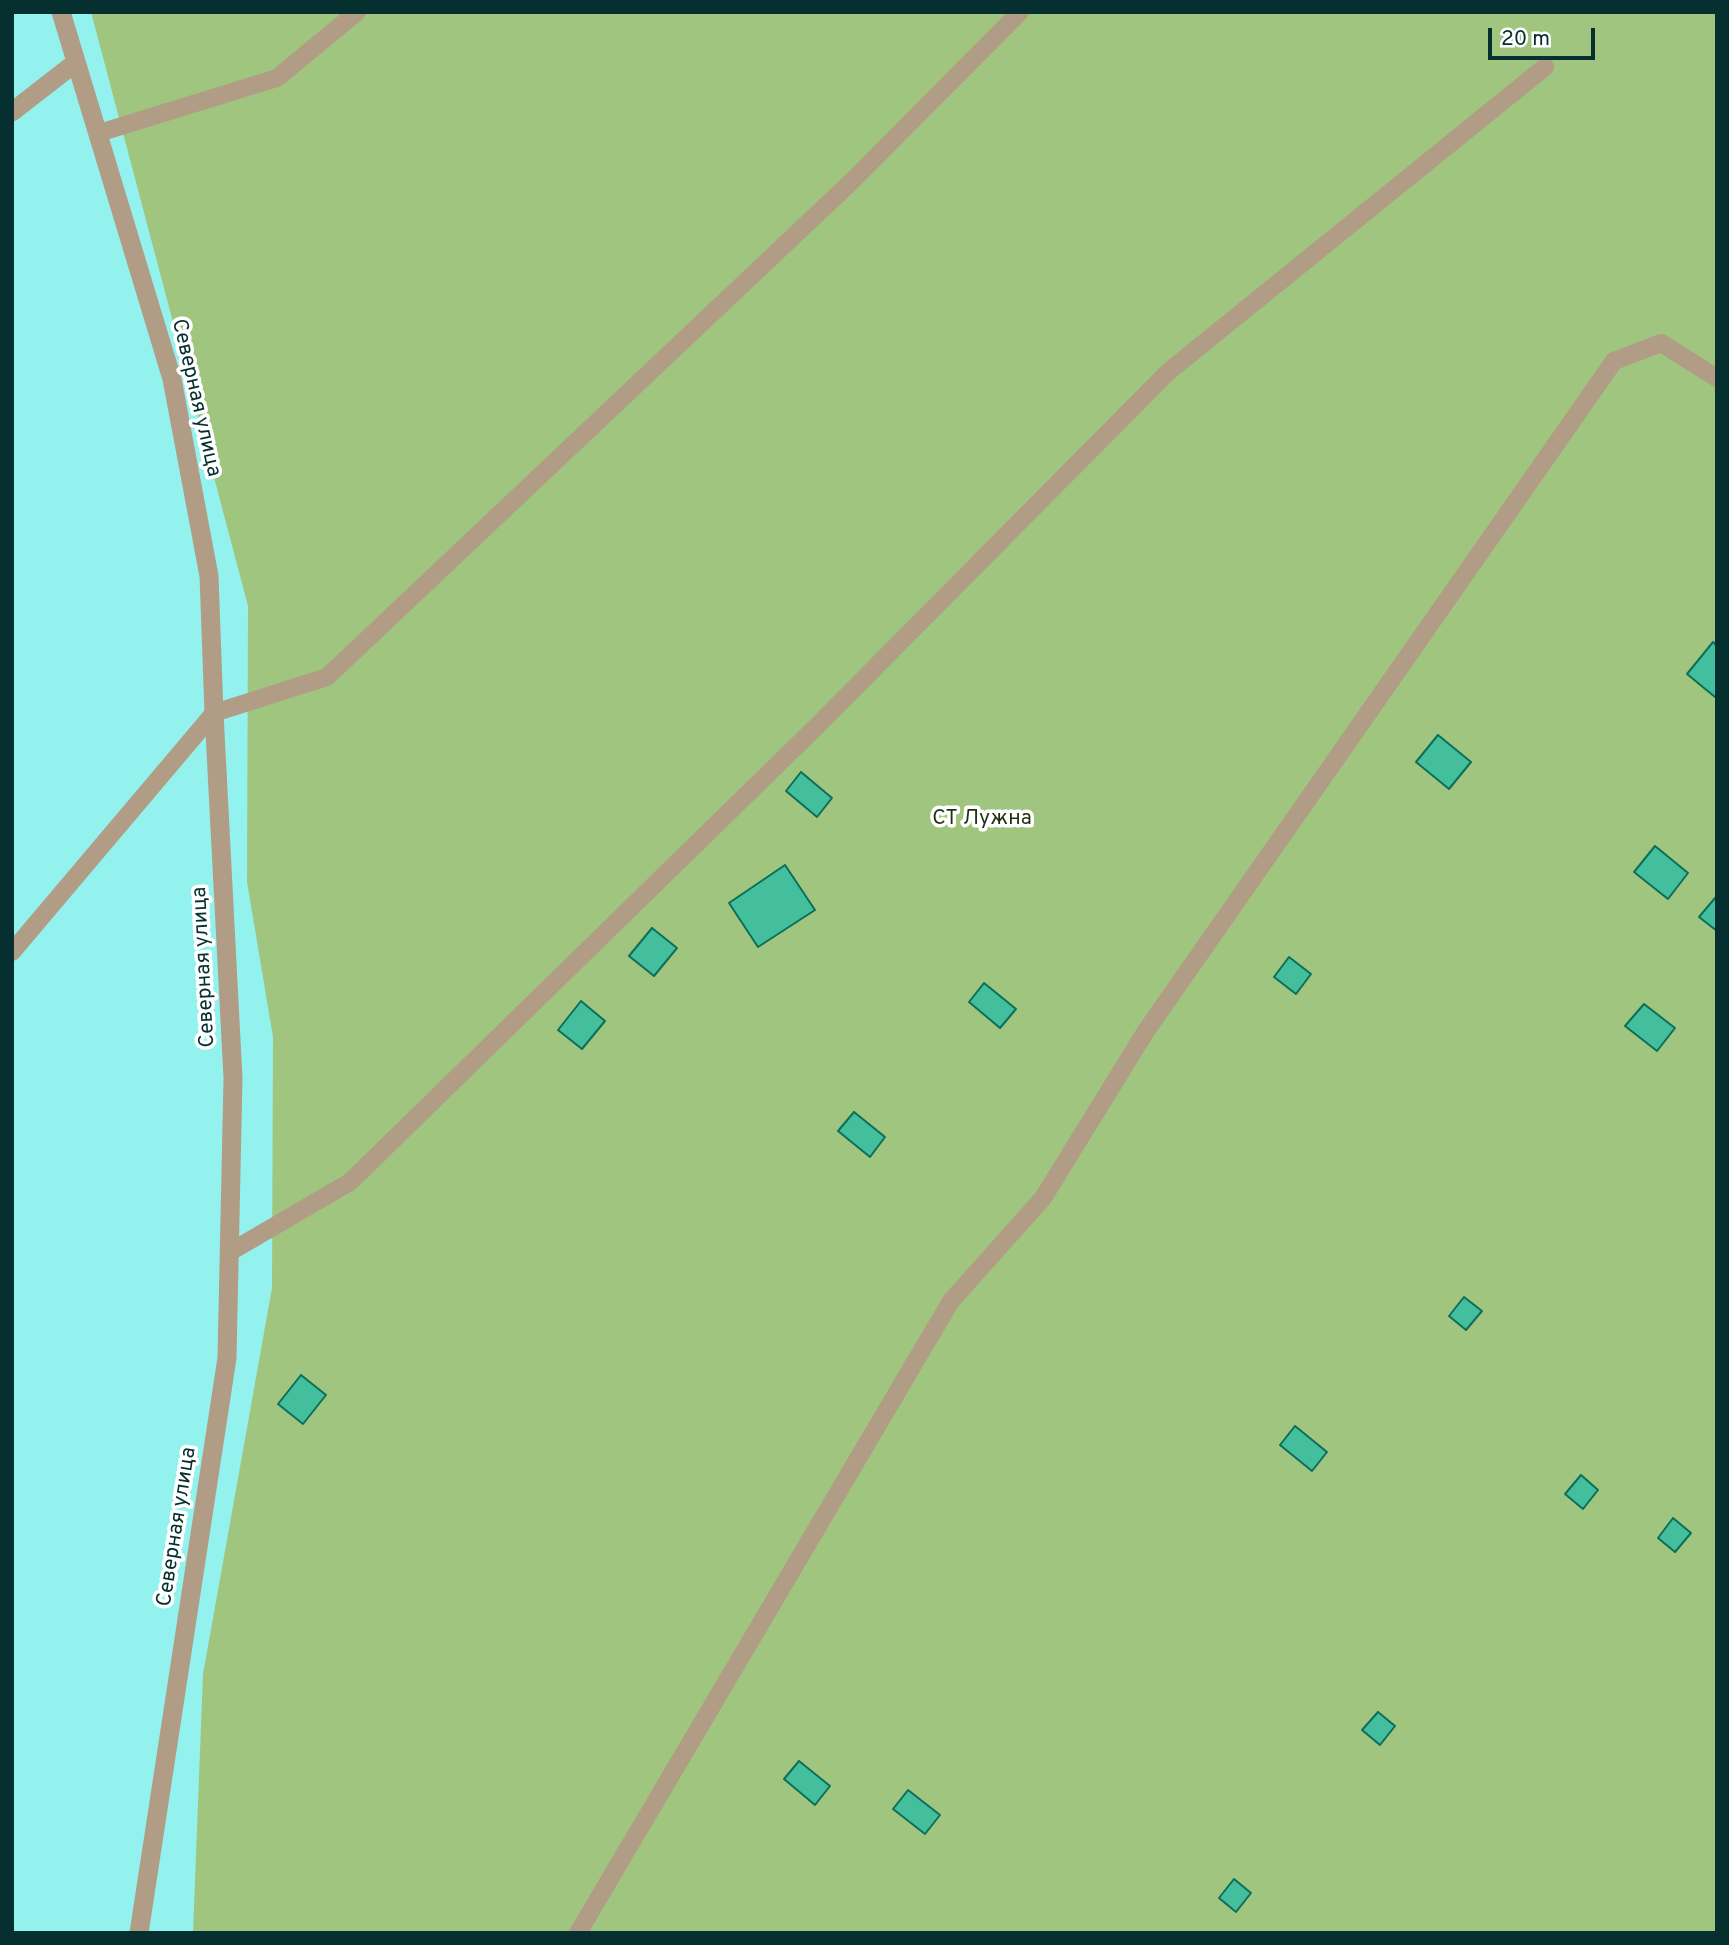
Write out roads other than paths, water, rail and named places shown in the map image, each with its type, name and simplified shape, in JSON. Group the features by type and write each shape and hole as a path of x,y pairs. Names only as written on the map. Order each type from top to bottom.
{"street":[{"name":"Северная улица","path":"61,12 172,379 209,576 233,1078 227,1358 139,1933"},
{"path":"12,112 75,63"}],"lane":[{"path":"99,133 277,78 357,12"},
{"path":"12,952 214,713 327,677 851,182 1020,12"},
{"path":"230,1252 350,1182 818,725 1168,372 1545,67"},
{"path":"578,1933 951,1301 1043,1198 1146,1031 1614,361 1661,343 1717,378"}],"park label":[{"name":"СТ Лужна","path":"982,820"}]}
